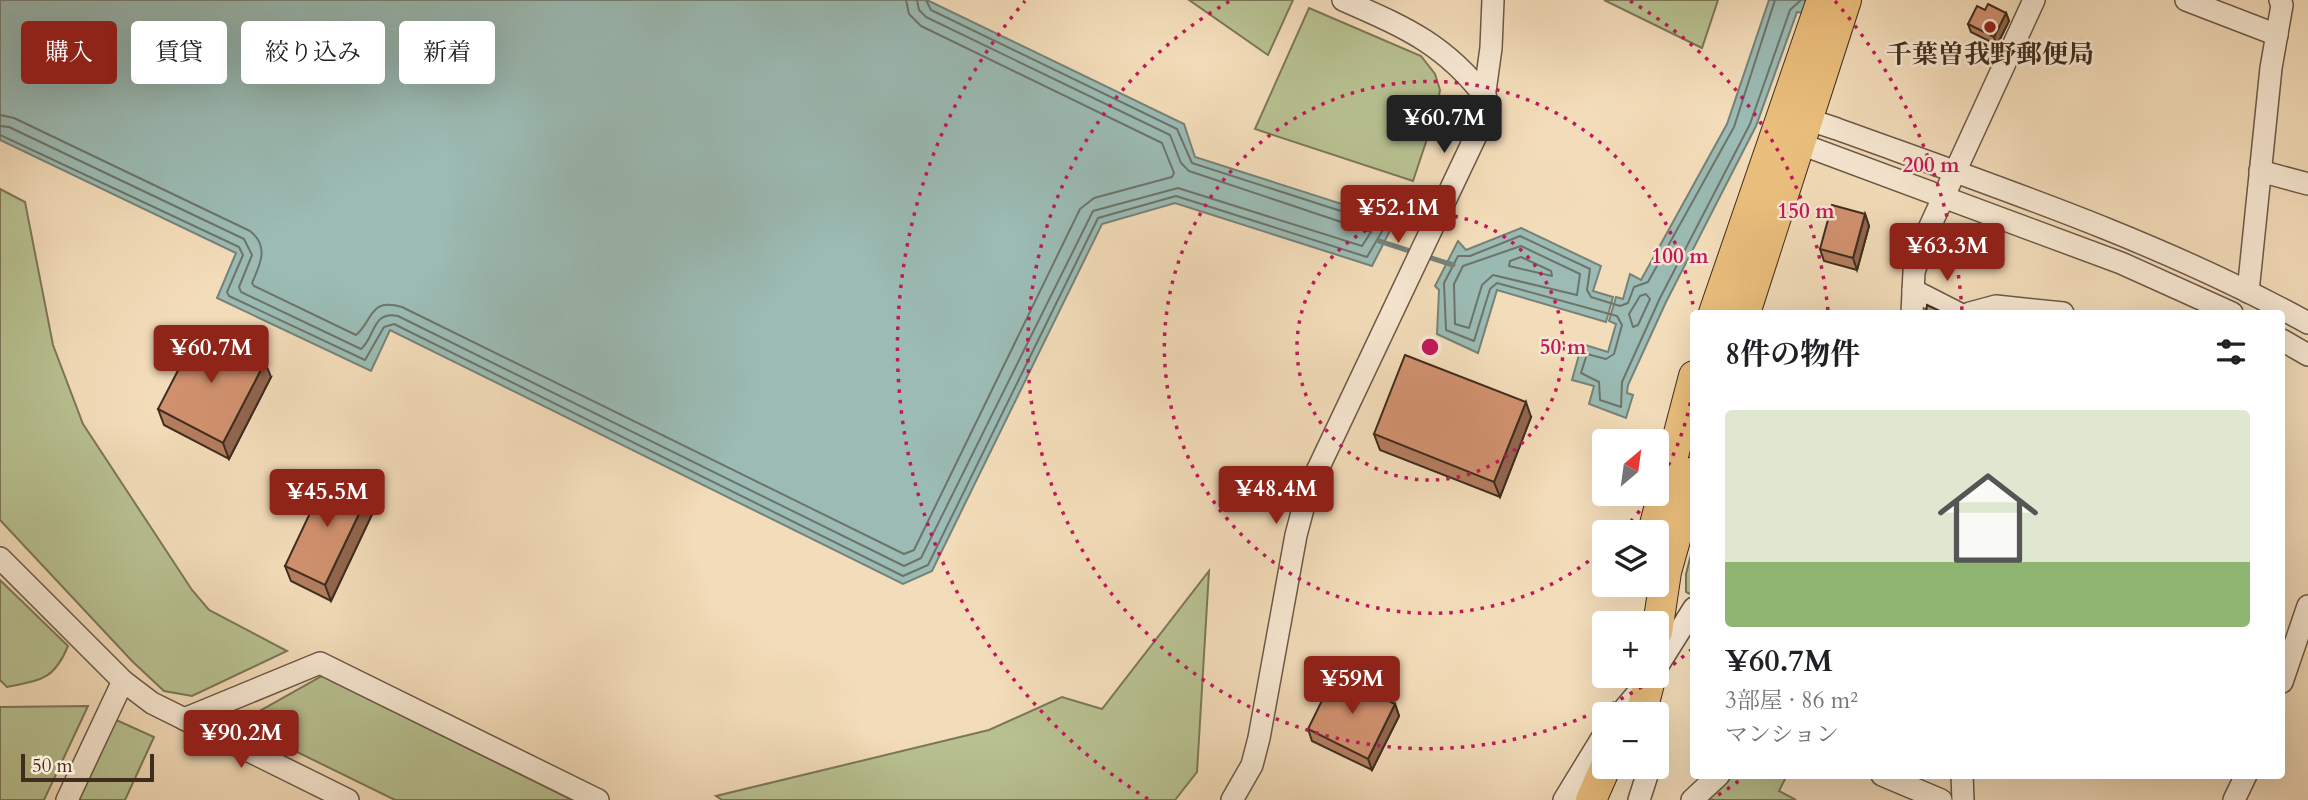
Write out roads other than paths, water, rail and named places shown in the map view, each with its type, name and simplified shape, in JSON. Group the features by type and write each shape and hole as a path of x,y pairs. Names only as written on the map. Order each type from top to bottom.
{"highway":[{"path":"1746,310 1795,128 1822,0"},
{"path":"1715,310 1795,128 1846,0"},
{"path":"1656,520 1690,391"},
{"path":"1677,634 1666,572 1690,486"}],"street":[{"path":"1343,0 1439,48 1465,71 1486,98"},
{"path":"1232,800 1252,765 1259,738 1296,536 1308,489 1432,222 1480,127 1486,98 1494,20 1493,0"},
{"path":"1912,310 1920,250 1942,196 2034,0"},
{"path":"2186,0 2277,35"},
{"path":"2248,292 2260,171 2282,5 2280,0"},
{"path":"1795,128 1954,172 2146,244 2283,310"},
{"path":"1795,128 1942,196 2122,263 2202,307"},
{"path":"2260,171 2308,184"},
{"path":"1913,290 1952,310"},
{"path":"1981,310 1996,306 2034,310"},
{"path":"2285,311 2308,323"},
{"path":"2285,342 2308,355"},
{"path":"0,558 123,681 152,703 348,800"},
{"path":"2285,673 2308,606"},
{"path":"1677,634 1690,614"},
{"path":"184,719 320,663 598,800"},
{"path":"66,800 123,681"},
{"path":"1603,788 1622,779"},
{"path":"1692,800 1715,779"},
{"path":"1891,779 1941,800"},
{"path":"1962,779 1963,800"},
{"path":"2234,800 2244,779"}],"water":[{"path":"0,0 927,0 1184,124 1195,157 1395,221 1372,266 1175,203 1102,224 932,571 903,584 390,330 371,371 217,298 236,253 0,140"},
{"path":"1769,0 1808,0 1804,13 1797,12 1756,126 1666,302 1628,385 1627,393 1633,395 1626,418 1589,404 1594,386 1572,380 1582,344 1608,352 1616,324 1609,321 1616,297 1623,299 1630,274 1641,280 1727,124"},
{"path":"1521,228 1601,266 1593,291 1613,297 1606,322 1497,290 1478,353 1437,334 1439,290 1435,286 1458,241 1466,250"}],"waterway":[{"path":"1379,241 1416,253"},
{"path":"1425,256 1453,265"}],"place":[{"name":"千葉曽我野郵便局","path":"1990,27"}]}
